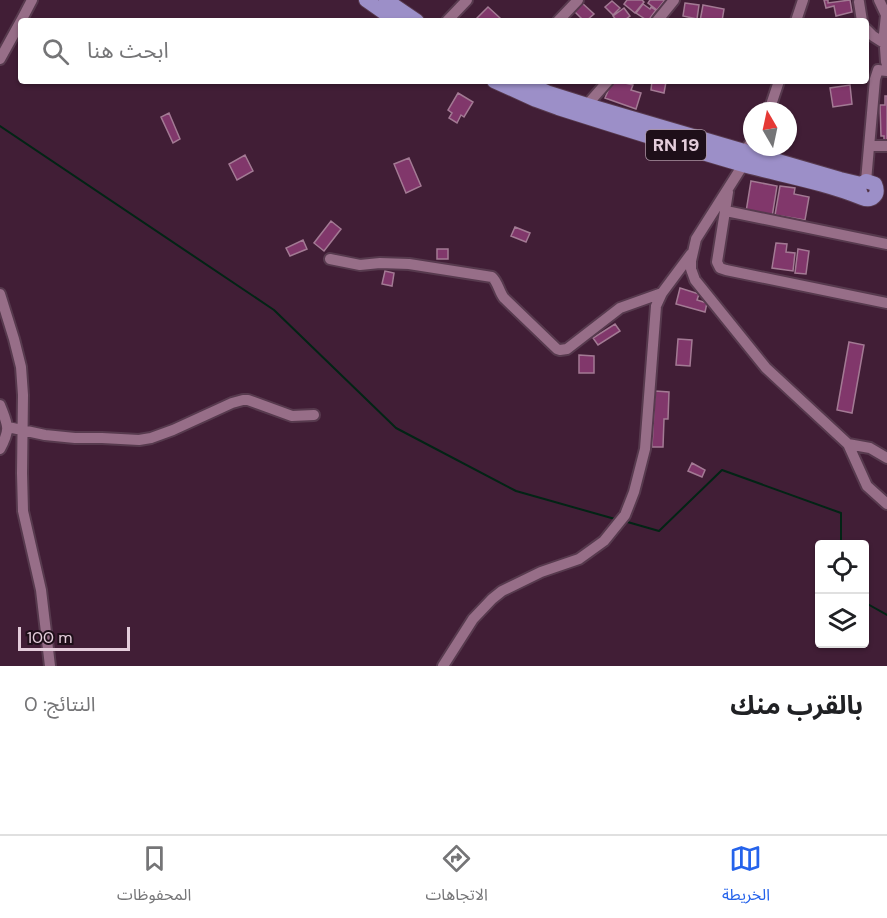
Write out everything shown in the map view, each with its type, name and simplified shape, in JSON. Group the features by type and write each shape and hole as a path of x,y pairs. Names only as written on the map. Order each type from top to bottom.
{"main road":[{"path":"366,0 392,18"},
{"path":"386,0 413,18"},
{"name":"RN 19","path":"501,84 558,108 743,155"},
{"name":"RN 19","path":"530,84 549,93 743,155"},
{"name":"RN 19","path":"746,156 841,190 870,190 887,202"}],"street":[{"path":"23,18 32,0"},
{"path":"450,18 467,0"},
{"path":"561,18 578,0"},
{"path":"659,18 674,0"},
{"path":"797,18 802,0"},
{"path":"870,190 869,146 875,79 885,66 886,15 879,0"},
{"path":"860,2 862,18"},
{"path":"0,59 18,26"},
{"path":"869,32 884,43"},
{"path":"587,105 605,84"},
{"path":"772,102 778,84"},
{"path":"869,146 887,146"},
{"path":"746,156 696,239 691,270 695,280 766,368 848,444 867,486 887,504"},
{"path":"729,185 717,261 720,268 887,303"},
{"path":"726,211 887,244"},
{"path":"443,666 473,619 492,599 502,591 541,572 579,559 604,541 625,515 634,492 645,449 656,306 662,293 692,254"},
{"path":"330,259 360,265 409,264 492,278 504,298 560,350 567,349 620,308 662,293"},
{"path":"0,294 21,368 23,511 41,590 50,666"},
{"path":"9,427 45,435 75,438 139,440 173,430 246,400 292,416 315,415"},
{"path":"0,405 9,427 2,443"},
{"path":"848,444 870,448 887,459"}],"building":[{"path":"627,0 644,2 635,13 624,4"},
{"path":"650,0 665,0 657,10 648,3"},
{"path":"824,0 828,0 828,3 850,0 852,12 836,16 834,6 826,8"},
{"path":"612,1 620,8 613,15 605,7"},
{"path":"581,2 594,14 589,18 581,18 573,10"},
{"path":"685,3 699,5 697,18 683,16"},
{"path":"643,4 656,10 650,18 644,18 636,13"},
{"path":"703,5 724,9 722,18 701,18"},
{"path":"488,7 500,18 477,18"},
{"path":"624,8 630,16 615,18 613,16"},
{"path":"611,84 633,85 631,90 641,93 636,109 605,98"},
{"path":"652,84 666,84 664,93 651,90"},
{"path":"850,85 852,104 833,107 830,88"},
{"path":"458,93 473,102 464,117 461,115 457,123 449,118 452,113 448,110"},
{"path":"885,96 887,96 887,141 884,141 884,136 881,136 880,105 885,105"},
{"path":"169,113 180,139 173,143 161,117"},
{"path":"245,155 253,171 237,180 229,164"},
{"path":"409,158 421,186 406,193 394,164"},
{"path":"751,181 777,186 772,217 746,212"},
{"path":"780,186 795,188 794,194 809,197 805,220 775,215"},
{"path":"331,221 341,229 324,251 314,243"},
{"path":"515,227 530,233 526,242 511,236"},
{"path":"303,240 307,249 290,256 286,248"},
{"path":"776,243 787,244 786,252 795,253 793,271 772,268"},
{"path":"437,249 448,249 448,259 437,259"},
{"path":"798,249 809,251 806,274 795,273"},
{"path":"385,271 394,273 392,286 382,284"},
{"path":"680,288 699,294 697,300 707,303 705,312 676,304"},
{"path":"615,324 620,331 598,345 593,338"},
{"path":"678,339 692,340 690,366 676,365"},
{"path":"849,342 864,345 852,413 837,410"},
{"path":"579,355 594,356 594,373 579,373"},
{"path":"655,391 669,392 668,419 664,419 663,447 652,447"},
{"path":"692,463 705,470 702,477 688,471"}],"waterway":[{"path":"0,126 274,310 396,428 516,491 615,519"},
{"path":"624,521 659,531 722,470 841,513 841,540"},
{"path":"869,605 887,615"}]}
